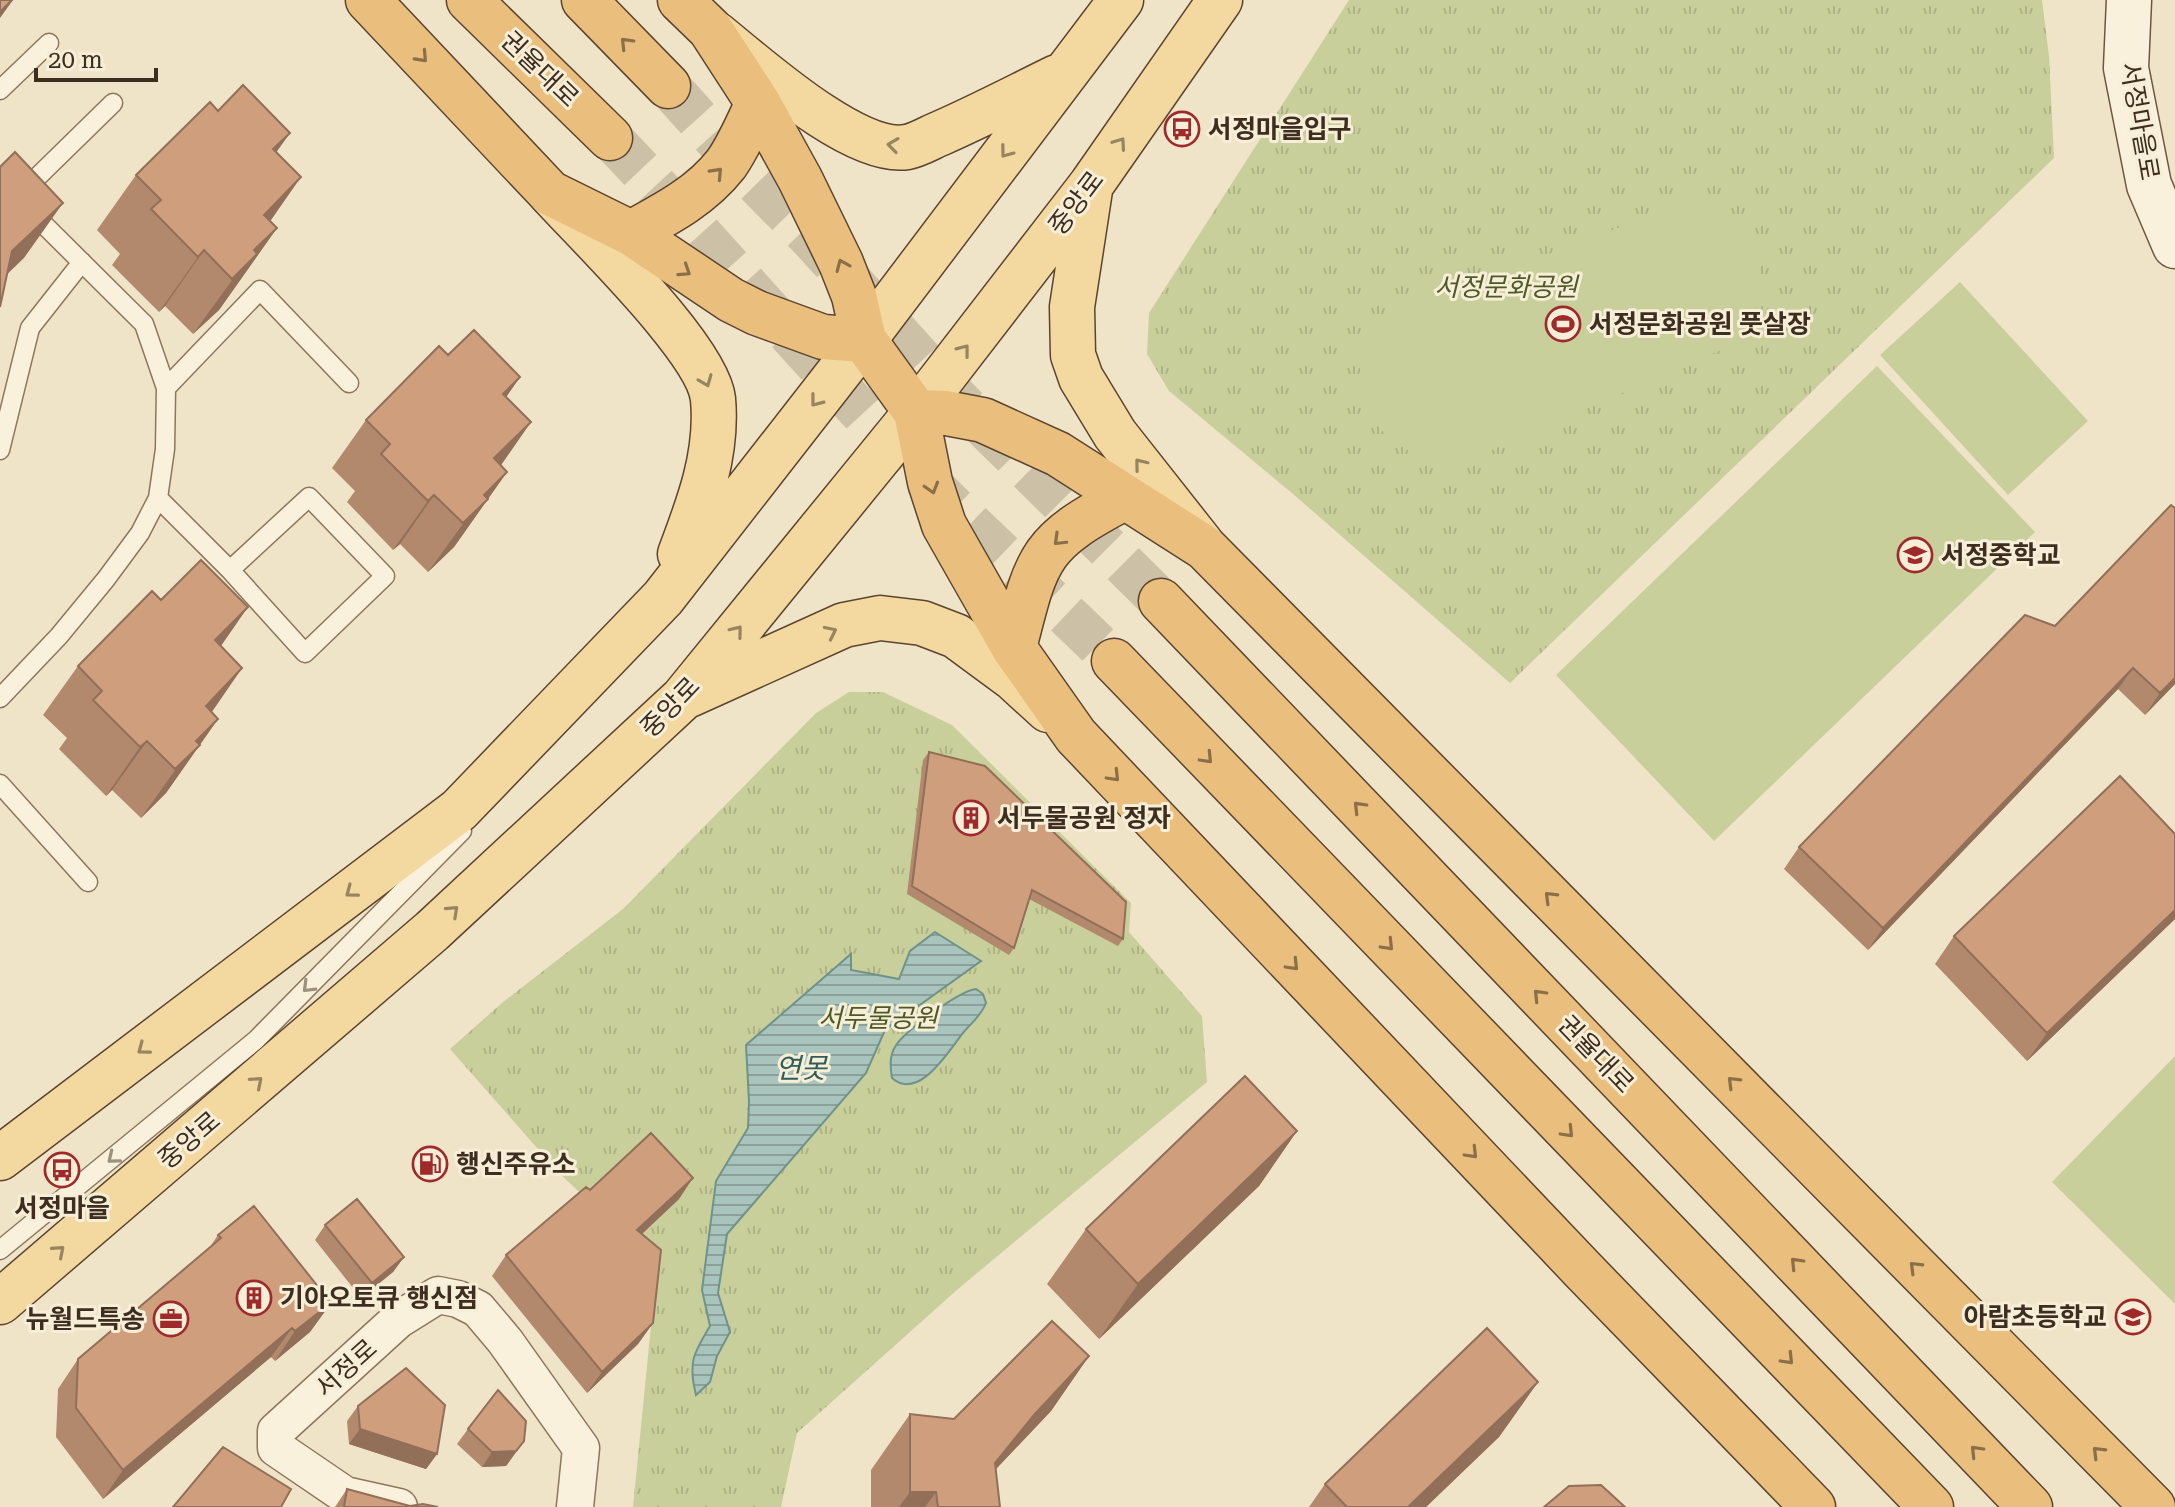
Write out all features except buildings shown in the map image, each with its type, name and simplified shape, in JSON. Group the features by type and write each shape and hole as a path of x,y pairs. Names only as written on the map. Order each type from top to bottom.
{"highway":[{"path":"368,0 550,193 631,233 720,293 757,313 823,337 864,340"},
{"name":"권율대로","path":"469,0 610,138"},
{"path":"584,0 668,86"},
{"path":"695,15 758,103 841,263 854,296 864,340 916,412 930,482 944,525 1014,648 1076,736 1582,1269 1813,1507"},
{"path":"631,233 684,204 705,185 725,164 758,103"},
{"path":"916,412 946,413 983,420 1058,454 1205,548 2153,1507"},
{"path":"1014,648 1031,580 1043,556 1061,536 1086,518 1124,498"},
{"name":"권율대로","path":"1161,601 2030,1507"},
{"path":"1114,661 1931,1507"}],"main road":[{"path":"0,1158 459,810 663,598 864,340 1121,0"},
{"name":"중앙로","path":"0,1302 432,931 683,698 916,412 1091,185 1220,0"},
{"path":"695,15 832,123 861,138 883,144 906,147 962,124 1066,73"},
{"name":"서정마을로","path":"2128,19 2126,68 2149,185 2175,246"},
{"path":"1091,185 1072,307 1073,355 1091,397 1115,434 1205,548"},
{"path":"550,193 691,350 713,397 706,486 663,598"},
{"path":"683,698 844,625 880,618 922,623 956,636 1013,678 1076,736"}],"street":[{"name":"서정로","path":"399,1507 345,1495 276,1448 276,1431 398,1320 438,1295 458,1299 478,1309 505,1341 581,1448 575,1507"}],"lane":[{"path":"0,90 49,43"},
{"path":"17,198 113,103"},
{"path":"0,181 144,324 166,388 165,449 158,498 140,533 106,579 0,698"},
{"path":"0,450 30,328 82,262"},
{"path":"166,388 260,290 349,383"},
{"path":"158,498 230,570 305,653 385,576 309,497 230,570"},
{"path":"0,1250 256,1040 469,824 663,598"},
{"path":"0,784 88,882"}],"green space":[{"name":"서정문화공원","path":"1349,0 2042,0 2049,56 2054,158 1510,683 1293,494 1169,391 1147,354 1149,313"},
{"path":"1685,203 1712,208 1735,225 1758,253 1761,287 1754,320 1737,343 1476,457 1430,463 1392,441 1363,411 1360,368 1375,330 1404,308"},
{"path":"1960,282 2088,421 2008,495 1880,355"},
{"path":"1877,366 2035,532 1714,841 1556,675"},
{"name":"서두물공원","path":"849,692 883,692 952,725 1131,903 1129,932 1202,1016 1207,1082 958,1289 797,1433 781,1507 633,1507 657,1265 559,1173 450,1049 503,1002 623,909 816,713"},
{"path":"2175,1056 2175,1304 2052,1182"}],"water":[{"name":"연못","path":"935,932 981,961 885,1030 866,1073 727,1234 718,1293 730,1332 717,1356 710,1382 696,1395 692,1366 710,1326 702,1290 716,1181 748,1128 746,1045 851,954 851,970 899,979 910,951"},
{"path":"976,989 983,994 984,1008 942,1061 923,1079 913,1083 902,1084 892,1078 891,1058 900,1040 945,1004"}],"tunnel":[{"path":"668,86 957,399 1161,601"},
{"path":"610,138 890,443 1114,661"}],"place":[{"name":"서정마을입구","path":"1182,129"},
{"name":"서정문화공원 풋살장","path":"1563,324"},
{"name":"서정중학교","path":"1915,555"},
{"name":"서두물공원 정자","path":"971,818"},
{"name":"행신주유소","path":"430,1164"},
{"name":"서정마을","path":"62,1170"},
{"name":"기아오토큐 행신점","path":"254,1298"},
{"name":"아람초등학교","path":"2133,1317"},
{"name":"뉴월드특송","path":"171,1319"}]}
